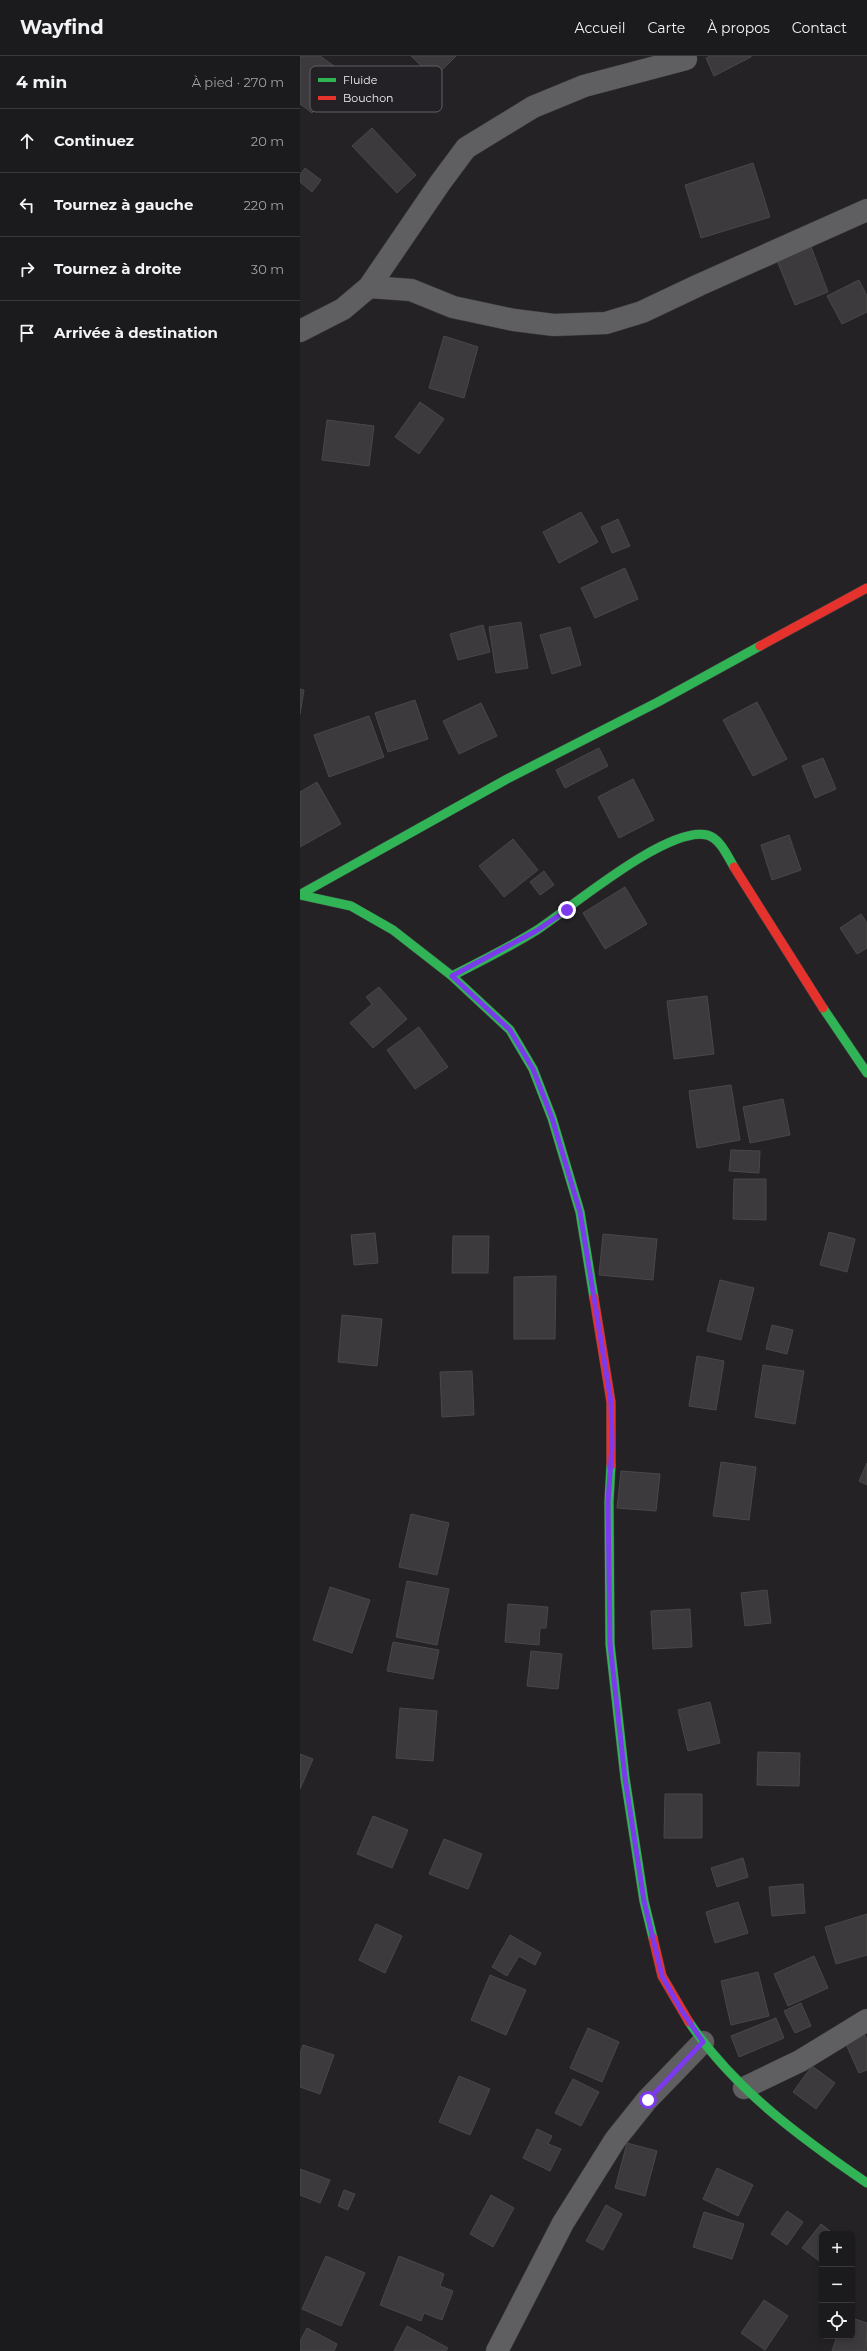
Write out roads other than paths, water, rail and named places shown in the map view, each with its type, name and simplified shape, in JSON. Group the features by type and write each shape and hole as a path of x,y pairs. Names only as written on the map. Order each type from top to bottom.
{"street":[{"path":"300,331 343,309 369,287 440,183 466,148 533,107 584,86 686,59"},
{"path":"369,287 411,290 453,307 514,320 554,326 606,323 642,312 699,284 867,210"},
{"path":"301,895 507,779 672,695 867,588"},
{"path":"452,976 536,931 607,880 668,842 692,833 707,835 719,845 761,913 867,1073"},
{"path":"301,895 351,906 393,930 452,976 510,1030 533,1069 552,1118 580,1212 611,1402 612,1446 608,1502 610,1636 625,1778 644,1901 662,1976 680,2008 703,2042 744,2088 823,2153 867,2182"},
{"path":"744,2088 800,2061 867,2020"},
{"path":"497,2351 564,2223 615,2140 648,2100 703,2042"}]}
